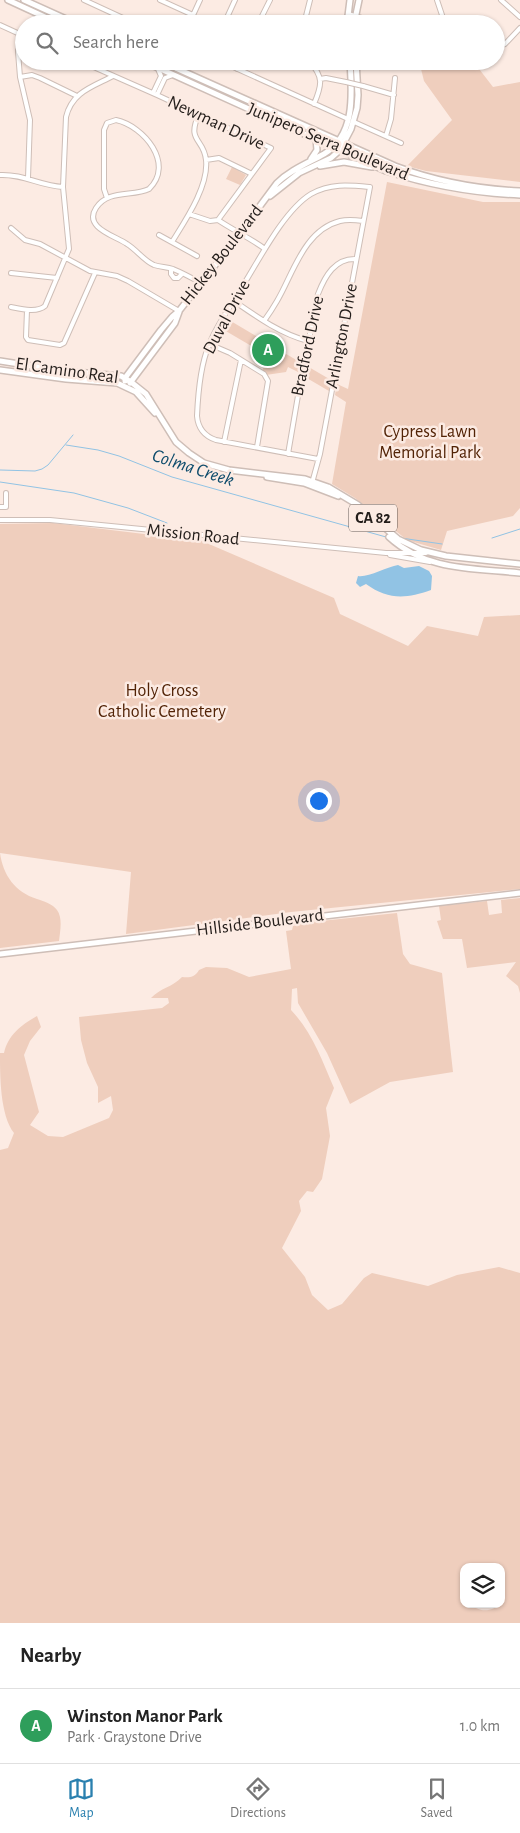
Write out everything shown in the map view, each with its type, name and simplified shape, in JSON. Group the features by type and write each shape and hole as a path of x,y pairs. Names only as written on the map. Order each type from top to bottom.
{"main road":[{"path":"8,0 40,15"},
{"path":"24,0 57,15"},
{"path":"348,14 350,0"},
{"path":"356,15 359,0"},
{"name":"Junipero Serra Boulevard","path":"163,70 386,171 415,180 450,187 520,195"},
{"name":"Junipero Serra Boulevard","path":"179,70 394,166 428,177 469,186 520,191"},
{"name":"Hickey Boulevard","path":"350,70 351,120"},
{"name":"Hickey Boulevard","path":"265,200 304,170 331,158 340,150 340,143 358,99 356,70"},
{"path":"326,137 346,132 352,148"},
{"path":"309,162 317,150 316,139"},
{"name":"Hickey Boulevard","path":"125,378 161,330 202,283 282,178 340,143"},
{"path":"304,170 344,162 361,164 386,171"},
{"name":"Hickey Boulevard","path":"126,387 174,322 179,311"},
{"name":"El Camino Real","path":"0,361 64,371 116,375 125,378 149,398 176,442 199,460 222,469 297,477 312,483 351,503 393,540 411,553 435,563 520,573"},
{"name":"El Camino Real","path":"0,370 66,379 109,382 126,387 143,398 153,410 174,444 198,463 221,472 312,483 333,489 352,501 400,541 433,554 520,564"},
{"path":"125,378 126,387"},
{"name":"Hillside Boulevard","path":"0,954 520,893"}],"street":[{"path":"84,0 116,15"},
{"path":"160,0 193,15 200,0"},
{"path":"228,15 235,0"},
{"path":"262,15 270,0"},
{"path":"306,15 310,0"},
{"path":"437,0 442,15"},
{"path":"502,0 520,17"},
{"path":"348,14 356,15"},
{"path":"0,25 15,32"},
{"path":"505,44 520,28"},
{"path":"19,70 30,120 28,178"},
{"name":"Newman Drive","path":"100,70 271,148 218,220"},
{"path":"155,94 161,76 159,70"},
{"path":"239,70 401,143"},
{"path":"314,104 320,87 317,70"},
{"path":"20,77 32,75 77,96"},
{"path":"155,94 165,78 174,75"},
{"path":"11,307 27,310 42,309 46,306 67,258 69,244 63,187 68,108 77,96 113,76"},
{"path":"320,79 326,78 346,82 394,94"},
{"path":"386,136 390,125 395,78"},
{"path":"172,242 189,214 205,173 206,160 193,128 199,114"},
{"path":"107,198 104,189 104,130 107,123 116,120 134,128 145,136 160,163 153,186 149,189 116,194 107,198 96,207 94,216 98,227 127,243 146,260 155,265 172,269 202,283"},
{"path":"206,160 219,158 252,174"},
{"path":"0,175 28,178 49,187 63,187"},
{"name":"Duval Drive","path":"318,459 224,442 207,436 198,424 198,402 204,361 209,344 265,249 298,204 311,194 328,186 370,187"},
{"name":"Arlington Drive","path":"312,483 370,187"},
{"path":"189,214 210,221 218,220 265,249"},
{"path":"264,321 278,301 291,271 313,239 328,226 339,221 363,221"},
{"path":"11,228 25,240 40,244 95,273 117,276 128,281 179,311"},
{"path":"159,235 196,256"},
{"name":"Bradford Drive","path":"288,454 318,294 322,283 331,270 342,261 356,259"},
{"path":"172,269 171,274 174,278 178,278 182,274"},
{"path":"11,273 57,278"},
{"path":"27,310 26,337 28,340 60,345 64,343 95,273"},
{"path":"234,302 289,335 308,341"},
{"path":"209,344 264,374 268,381 256,448"},
{"path":"224,442 240,360"},
{"path":"0,507 6,507 6,493"},
{"name":"Mission Road","path":"0,520 57,521 386,554 435,563"},
{"path":"386,554 394,549 393,540"},
{"name":"Mission Road","path":"386,554 433,554"}],"green space":[{"path":"421,70 480,70 493,87 520,82 520,182 426,171 407,166 452,120 424,81"},
{"path":"232,167 246,175 240,185 226,179"},
{"name":"Cypress Lawn Memorial Park","path":"387,182 483,202 520,202 520,508 513,516 447,531 441,550 407,540 355,498 332,484 346,402 335,395 337,384 348,389"},
{"path":"224,317 303,364 302,374 288,367 286,372 266,375 261,372 270,357 219,327"},
{"path":"307,366 331,380 329,391 305,377"},
{"name":"Holy Cross Catholic Cemetery","path":"53,523 202,541 334,598 340,614 408,646 427,626 478,636 484,617 520,615 520,889 291,912 126,934 131,872 0,853 0,524"},
{"path":"0,853 7,875 16,887 29,896 50,904 57,910 61,921 59,941 0,948"},
{"path":"520,898 520,993 518,986 506,976 516,962 467,968 462,939 443,939 437,921 441,920 439,906 487,901 489,915 502,913 501,900"},
{"path":"397,913 403,954 410,964 442,973 453,1072 390,1082 350,1104 327,1053 298,1003 297,988 292,989 291,1010 311,1037 334,1088 326,1108 330,1136 322,1179 313,1192 307,1191 299,1201 301,1211 282,1248 305,1277 312,1295 328,1310 342,1304 364,1278 372,1273 428,1286 457,1275 499,1267 520,1273 520,1623 0,1623 0,1150 8,1148 14,1133 9,1125 3,1106 0,1053 4,1053 16,1031 37,1016 41,1027 30,1041 24,1055 39,1112 30,1125 48,1136 63,1137 109,1118 113,1110 111,1096 98,1103 98,1087 87,1063 81,1040 79,1017 162,1008 169,1003 168,998 151,998 182,977 192,976 206,967 227,968 249,977 291,969 286,931 292,930 293,926 302,923"}],"water":[{"path":"398,565 404,568 419,566 429,571 432,576 431,590 413,595 397,596 382,593 366,584 360,587 356,583 358,576"}],"waterway":[{"name":"Colma Creek","path":"0,470 35,471 42,469 48,465 73,435"},
{"name":"Colma Creek","path":"66,445 98,450 119,456 172,477 386,537"},
{"path":"0,482 74,493 128,508 167,523"},
{"name":"Colma Creek","path":"492,538 520,529"},
{"name":"Colma Creek","path":"401,538 442,544"}],"place":[{"name":"Winston Manor Park","path":"268,350"}]}
